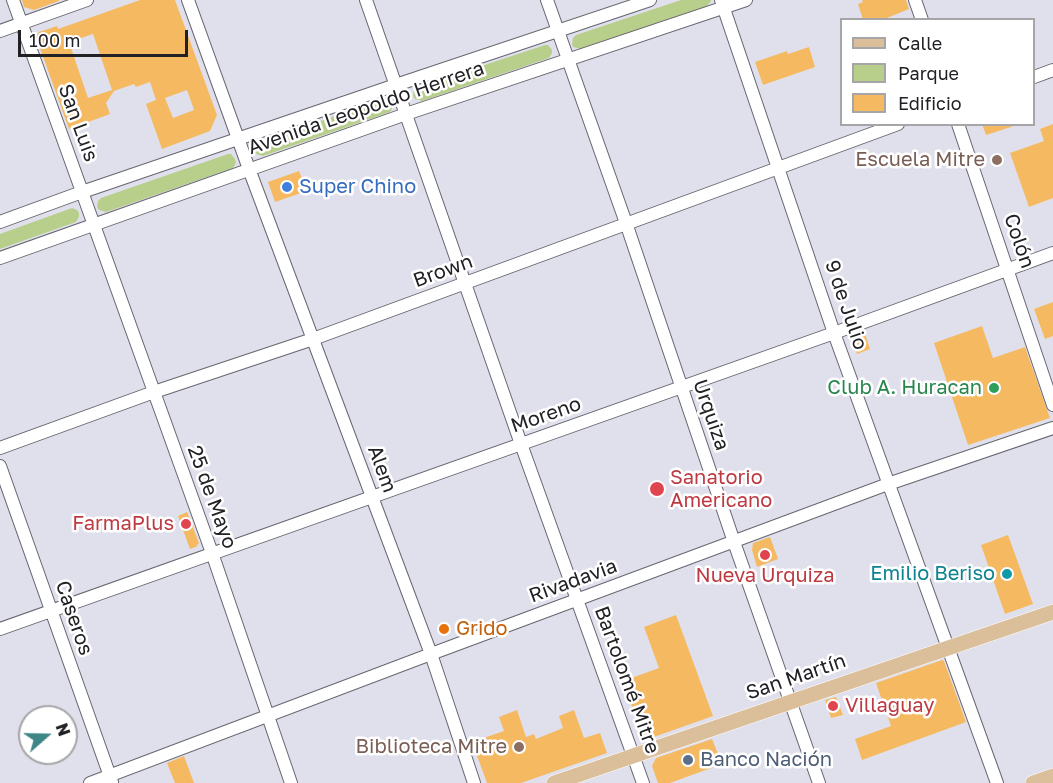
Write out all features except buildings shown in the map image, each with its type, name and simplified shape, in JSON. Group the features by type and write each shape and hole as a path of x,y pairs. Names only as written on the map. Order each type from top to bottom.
{"main road":[{"name":"San Martín","path":"554,783 1053,612"},
{"path":"1033,783 1053,776"}],"street":[{"name":"San Luis","path":"13,0 93,225"},
{"path":"0,31 87,0"},
{"name":"Alem","path":"188,0 249,170 431,654 474,783"},
{"name":"Bartolomé Mitre","path":"366,0 521,444 643,783"},
{"name":"Urquiza","path":"547,0 819,783"},
{"name":"Avenida Leopoldo Herrera","path":"0,222 82,192 650,0"},
{"name":"Avenida Leopoldo Herrera","path":"0,258 722,4 746,0"},
{"path":"915,0 921,18"},
{"name":"9 de Julio","path":"722,4 834,333 997,783"},
{"path":"1035,77 1053,70"},
{"name":"Brown","path":"0,448 154,392 313,339 893,126"},
{"name":"Colón","path":"959,126 1053,405"},
{"name":"25 de Mayo","path":"93,225 212,553 291,783"},
{"name":"Moreno","path":"0,629 681,388 1053,253"},
{"name":"Rivadavia","path":"90,783 111,779 431,654 888,484 1053,428"},
{"name":"Caseros","path":"0,466 111,779"}],"green space":[{"path":"681,0 711,1 707,6 581,49 573,47 573,38 576,35"},
{"path":"545,45 552,50 549,58 422,101 413,96 414,90 418,87"},
{"path":"385,98 392,103 393,107 390,112 263,156 254,152 255,146 259,143"},
{"path":"228,154 235,159 236,163 233,168 106,212 97,207 101,198"},
{"path":"72,208 79,213 76,222 0,249 0,234"}],"place":[{"name":"Escuela Mitre","path":"997,160"},
{"name":"Super Chino","path":"287,187"},
{"name":"Club A. Huracan","path":"994,388"},
{"name":"Sanatorio Americano","path":"657,489"},
{"name":"FarmaPlus","path":"186,524"},
{"name":"Nueva Urquiza","path":"765,555"},
{"name":"Emilio Beriso","path":"1007,574"},
{"name":"Grido","path":"444,629"},
{"name":"Villaguay","path":"833,706"},
{"name":"Biblioteca Mitre","path":"519,747"},
{"name":"Banco Nación","path":"688,760"}]}
